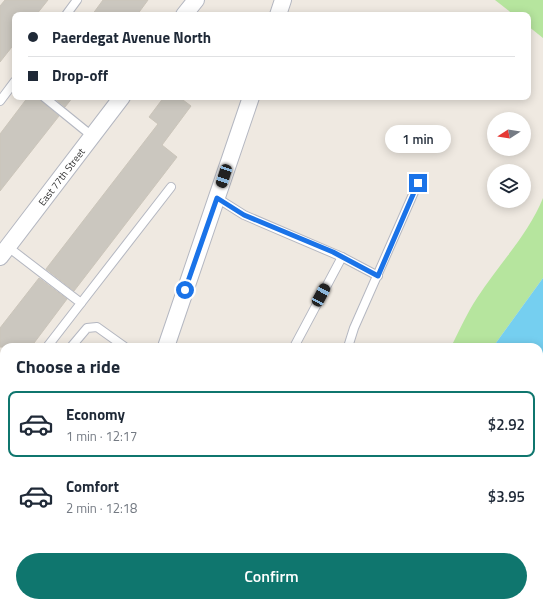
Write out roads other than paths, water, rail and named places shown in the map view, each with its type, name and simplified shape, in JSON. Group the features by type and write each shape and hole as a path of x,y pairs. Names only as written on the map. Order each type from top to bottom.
{"street":[{"path":"186,12 196,0"},
{"path":"279,12 283,0"},
{"name":"East 77th Street","path":"4,252 120,100"},
{"path":"167,343 250,100"}],"lane":[{"path":"68,12 77,0"},
{"path":"0,99 12,85"},
{"path":"48,100 92,136"},
{"path":"350,343 418,183"},
{"path":"50,343 171,187"},
{"path":"217,198 244,215 342,257 378,276"},
{"path":"4,252 80,303"},
{"path":"296,343 342,257"},
{"path":"74,343 87,328 97,327 119,343"}],"water":[{"path":"543,278 543,343 496,343"}]}
